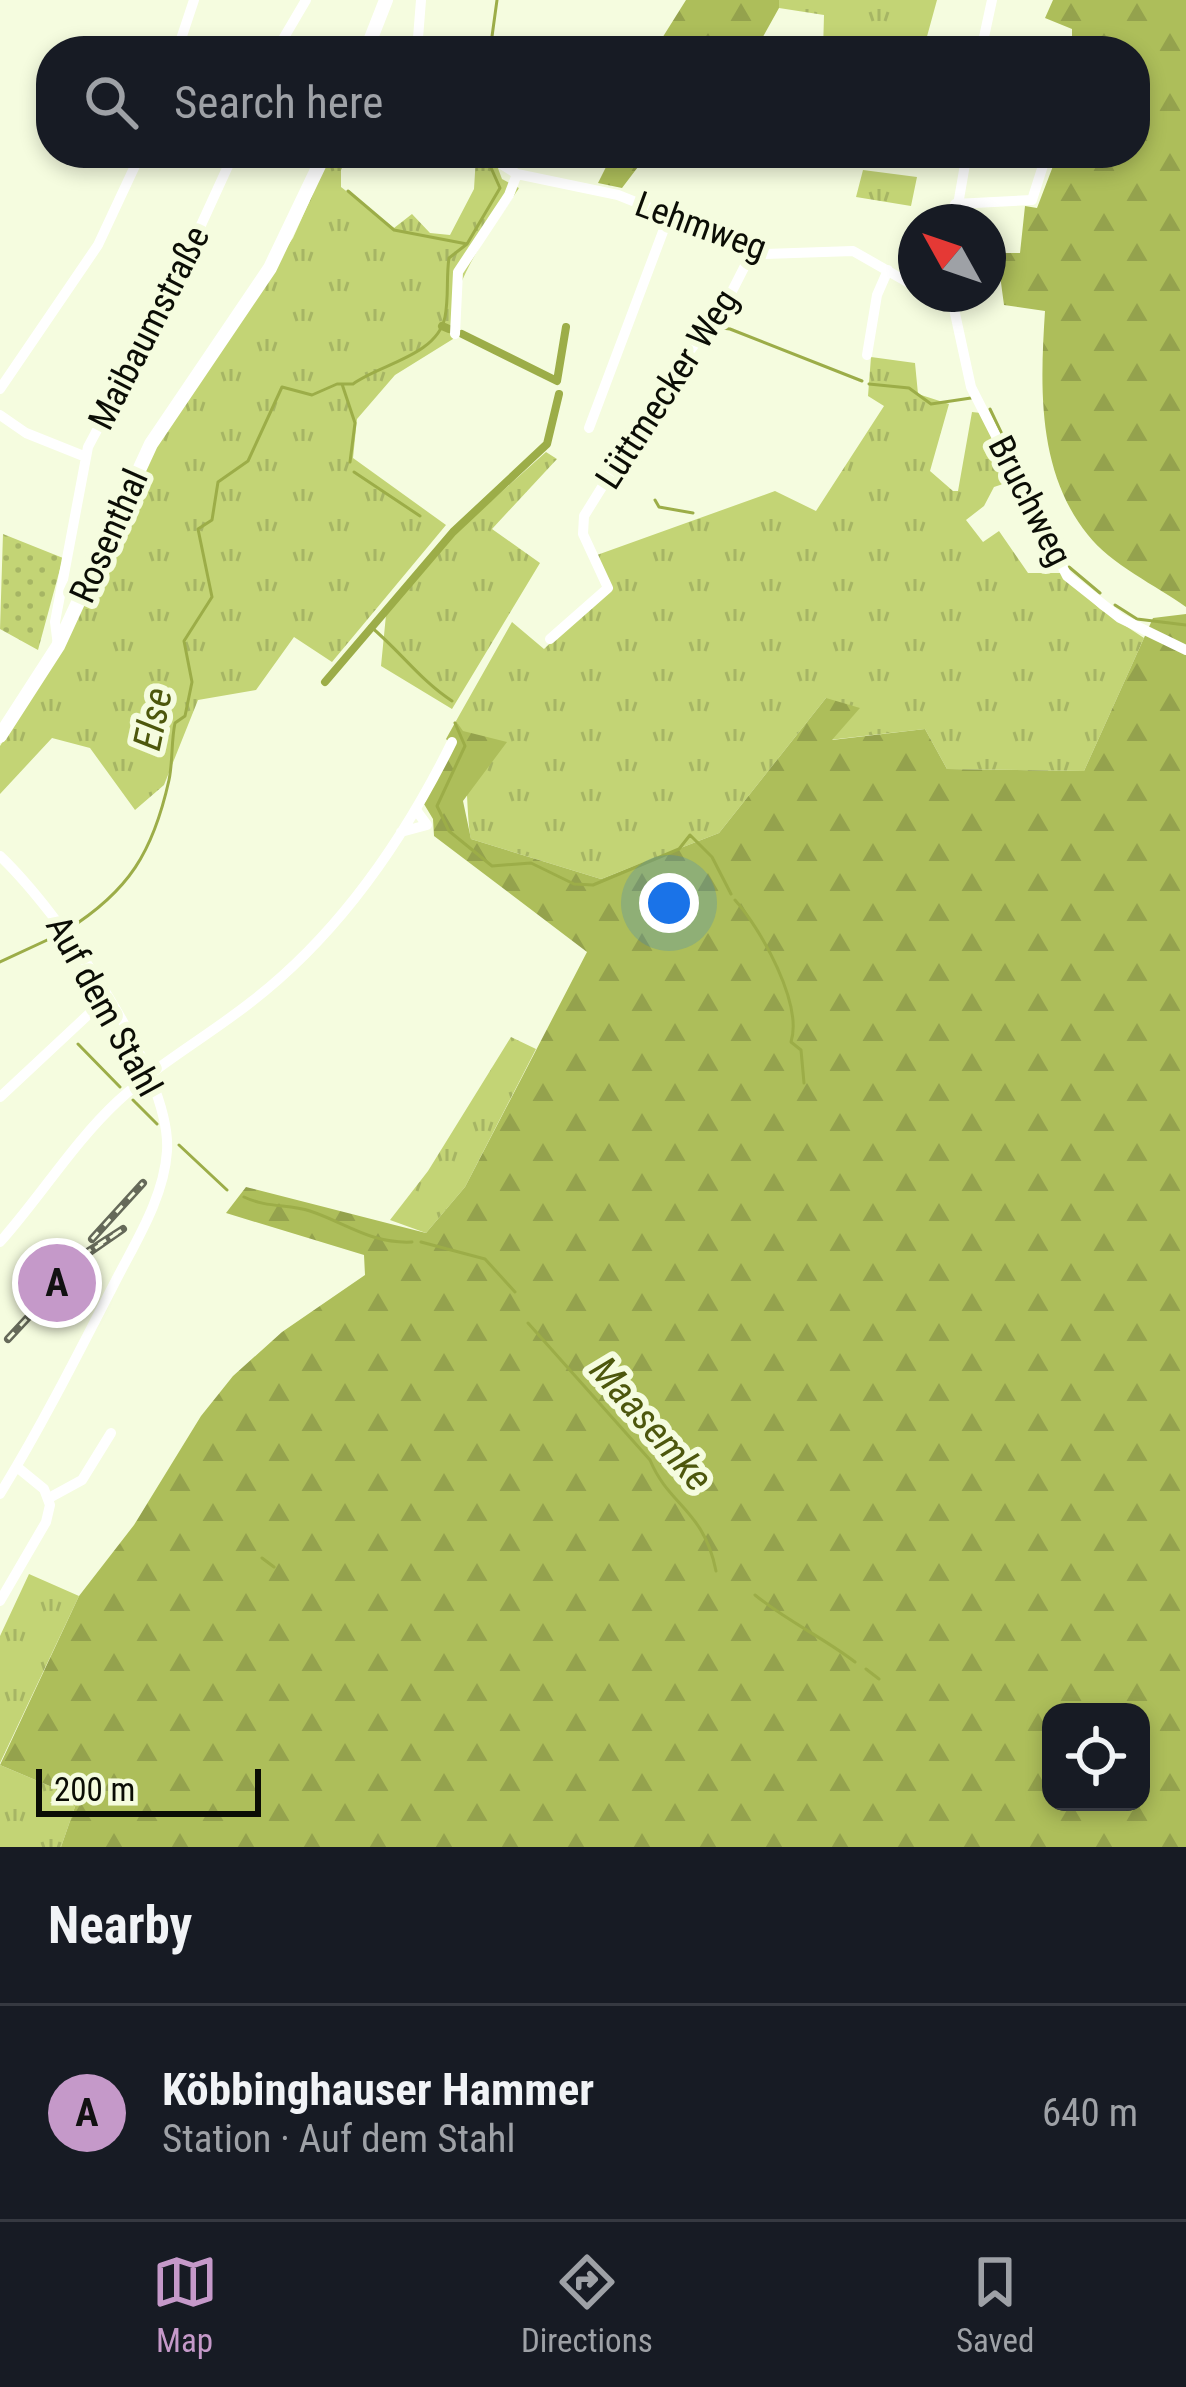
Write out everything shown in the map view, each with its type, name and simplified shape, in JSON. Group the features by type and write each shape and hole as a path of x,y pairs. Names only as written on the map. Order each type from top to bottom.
{"main road":[{"path":"372,36 386,0"},
{"name":"Rosenthal","path":"0,736 58,646 109,528 161,426 270,268 318,168"}],"street":[{"path":"182,36 194,0"},
{"path":"285,36 306,0"},
{"path":"418,36 421,0"},
{"path":"985,36 992,0"},
{"path":"0,389 98,245 134,168"},
{"name":"Maibaumstraße","path":"58,646 52,636 86,457 227,168"},
{"name":"Lehmweg","path":"508,168 670,213 750,248 778,255 845,250 898,276"},
{"path":"963,168 955,204 1032,200 1042,168"},
{"path":"455,334 458,272 509,195 517,174"},
{"path":"589,428 670,213"},
{"name":"Lüttmecker Weg","path":"550,639 608,588 583,534 584,516 661,391 726,303 750,248"},
{"path":"867,355 877,295 888,270"},
{"name":"Bruchweg","path":"955,312 970,388 1067,576 1120,618 1186,650"},
{"path":"0,415 42,441 86,457"},
{"path":"0,1242 92,1126 149,1076 273,984 352,901 416,810 452,742"},
{"name":"Auf dem Stahl","path":"0,856 66,929 149,1076 167,1138 160,1185 0,1494"},
{"path":"0,1096 105,999"},
{"path":"49,1498 82,1480 111,1432"},
{"path":"0,1601 46,1522 49,1498 38,1481 17,1467"}],"green space":[{"path":"686,0 779,0 763,36 663,36"},
{"path":"779,0 937,0 927,36 823,36 824,15 779,8"},
{"path":"1053,0 1186,0 1186,607 1109,556 1071,510 1059,484 1046,428 1045,311 1006,305 1006,253 1020,253 1025,206 1037,208 1052,168 1150,168 1150,36 1072,36 1072,29 1045,18"},
{"path":"324,168 342,168 341,187 394,228 412,214 430,233 450,235 474,189 475,168 498,168 502,179 519,188 463,279 452,319 453,339 395,375 357,419 353,458 446,525 332,662 294,637 256,690 198,700 164,785 135,810 90,748 52,738 0,794 0,746 64,644 153,448 293,238"},
{"path":"606,168 637,168 622,188 598,183"},
{"path":"863,170 917,177 911,204 856,197"},
{"path":"871,357 915,363 918,394 949,404 930,471 953,491 958,491 972,412 981,413 1015,480 994,487 984,506 966,520 983,542 999,531 1028,573 1061,573 1100,609 1144,638 1084,771 947,769 925,729 829,740 826,698 719,833 601,879 471,839 463,744 456,721 512,622 544,649 611,585 597,555 775,491 816,511 884,406 868,396"},
{"path":"546,452 557,459 492,529 540,563 452,709 381,666 386,615 452,536"},
{"path":"3,534 63,558 38,650 0,629"},
{"path":"1186,614 1186,1847 61,1847 78,1798 0,1765 79,1596 134,1525 201,1416 233,1376 282,1332 365,1275 364,1255 226,1213 246,1187 426,1233 465,1187 587,952 434,836 433,819 424,804 454,748 446,739 456,721 463,731 507,742 463,801 471,839 601,879 719,833 826,698 860,708 832,740 925,729 947,769 1084,771 1153,618"},
{"path":"511,1037 536,1049 465,1187 426,1233 390,1220 428,1171"},
{"path":"29,1574 79,1596 0,1763 0,1636"},
{"path":"0,1765 78,1798 61,1847 0,1847"}],"waterway":[{"name":"Else","path":"492,36 497,0"},
{"name":"Else","path":"67,930 122,884 146,849 163,806 175,723 185,716 192,682 184,641 212,597 198,529 212,520 218,482 248,461 282,387 312,395 337,384 353,384 431,341 445,317 449,258 467,244 500,188 491,168"},
{"path":"348,191 394,230 467,244"},
{"path":"442,326 449,329"},
{"path":"462,334 557,381 566,327"},
{"path":"713,327 730,329 862,381"},
{"path":"342,384 355,423 350,462"},
{"path":"869,384 909,388 931,404 971,398"},
{"path":"325,682 453,532 547,444 559,394"},
{"path":"990,409 1021,474"},
{"path":"354,472 420,516"},
{"path":"1025,482 1052,527"},
{"path":"655,500 659,507 693,513"},
{"path":"1069,567 1100,593"},
{"path":"1115,605 1137,619 1186,625"},
{"path":"370,626 452,701"},
{"path":"455,723 465,746 437,806 449,831 492,866 531,863 574,884 593,885 679,849 690,835 712,857 731,894"},
{"path":"735,900 767,948 785,988 791,1008 791,1042 801,1050 804,1083"},
{"name":"Else","path":"0,962 58,935"},
{"name":"Maasemke","path":"78,1044 120,1087"},
{"name":"Maasemke","path":"133,1100 157,1124"},
{"name":"Maasemke","path":"179,1145 227,1190"},
{"name":"Maasemke","path":"244,1197 310,1211 384,1240 412,1242"},
{"name":"Maasemke","path":"421,1242 485,1259 515,1292"},
{"name":"Maasemke","path":"528,1323 650,1460 703,1534 716,1571"},
{"path":"262,1558 274,1567"},
{"path":"755,1595 855,1662"},
{"path":"866,1669 879,1679"}],"railway":[{"path":"92,1239 143,1183"},
{"path":"8,1339 87,1254 123,1229 70,1263"}],"place":[{"name":"Köbbinghauser Hammer","path":"57,1283"}]}
